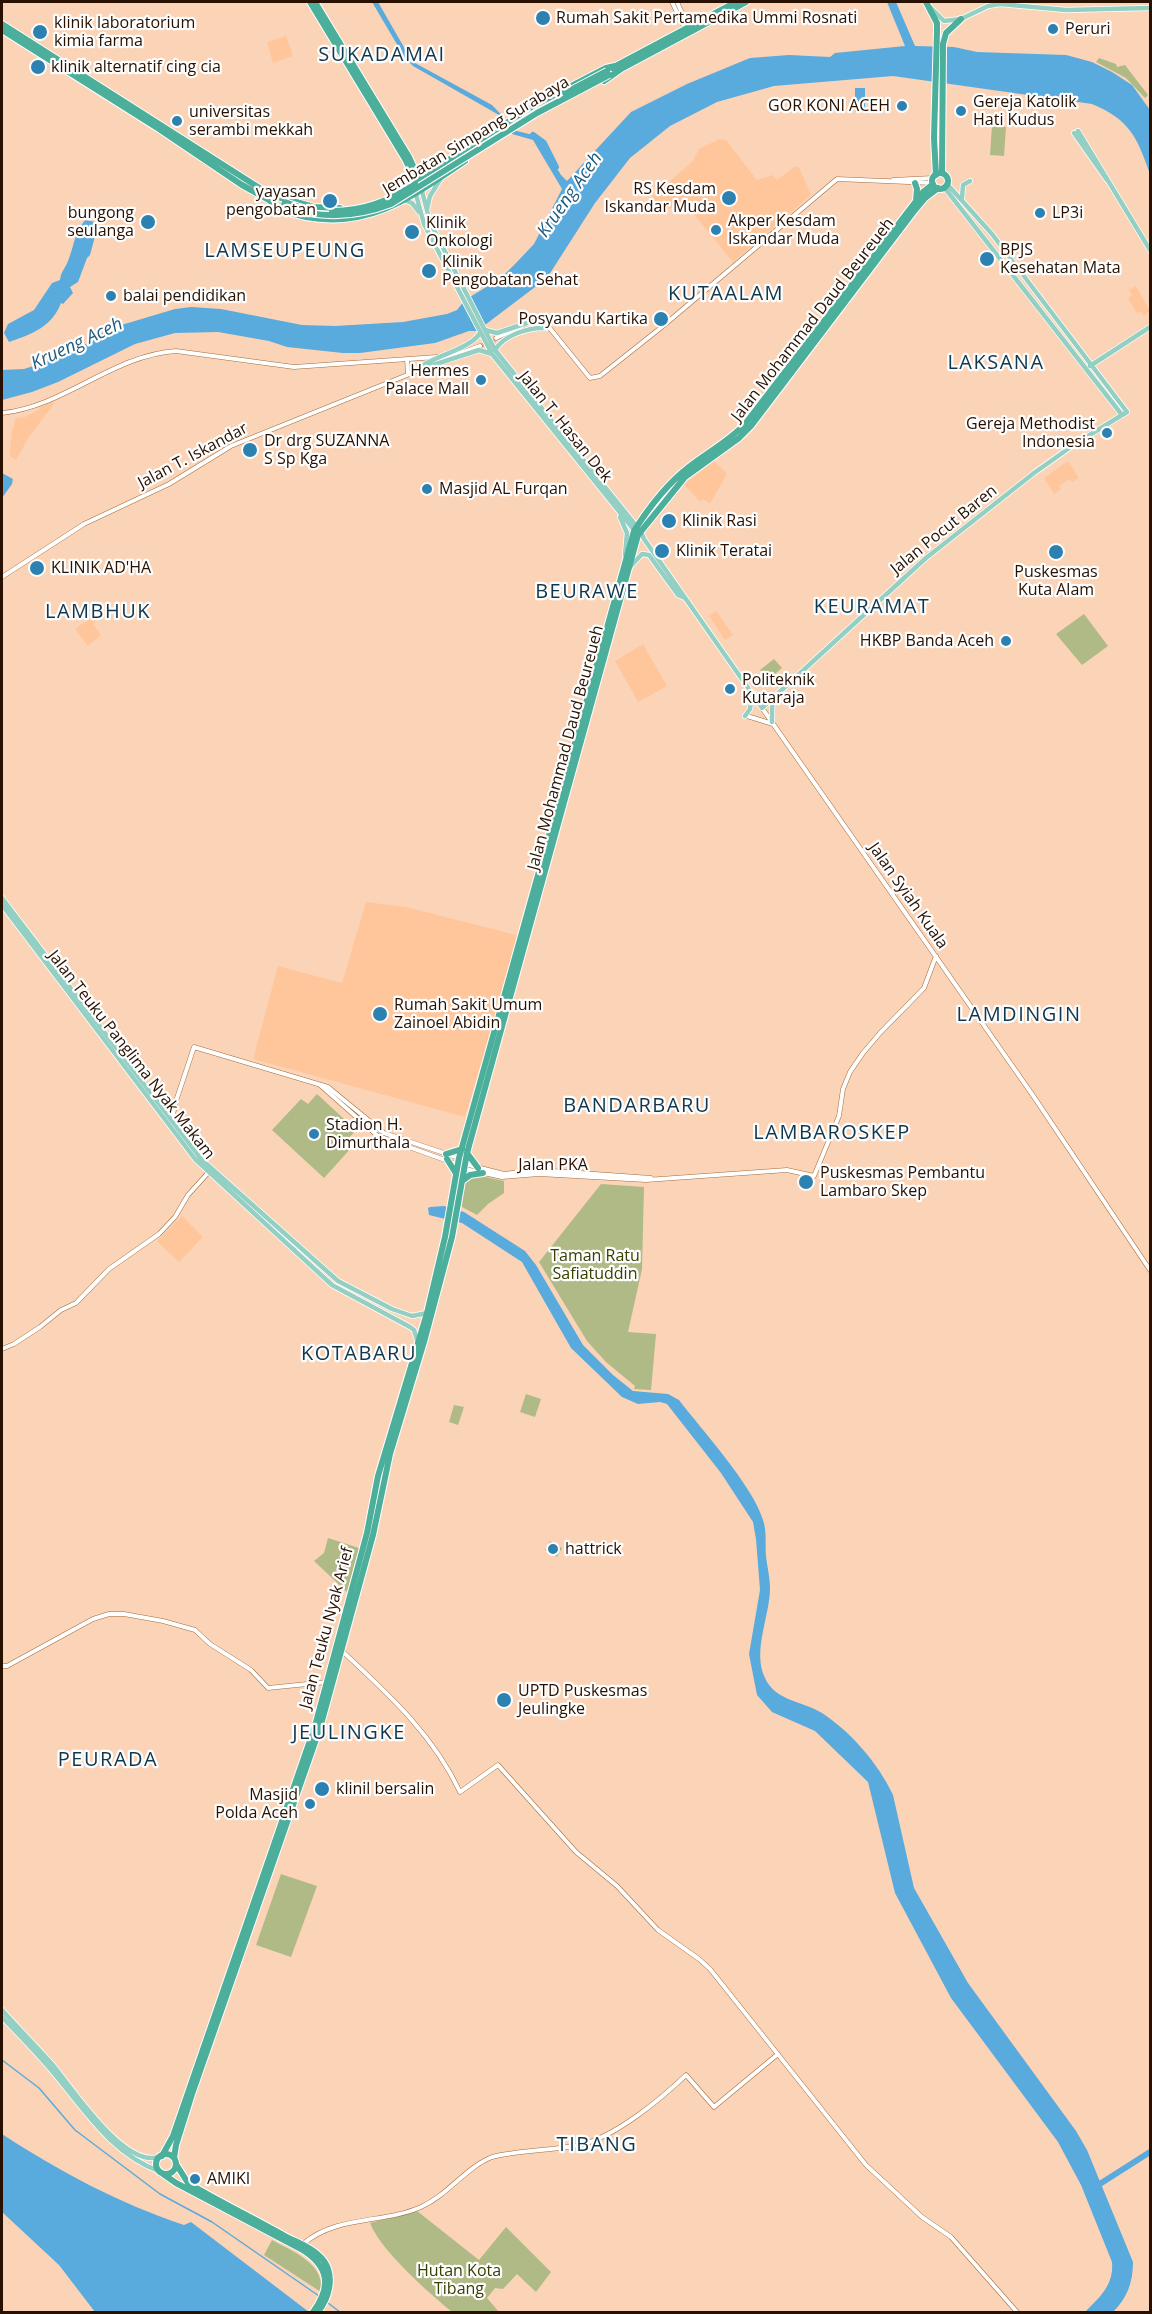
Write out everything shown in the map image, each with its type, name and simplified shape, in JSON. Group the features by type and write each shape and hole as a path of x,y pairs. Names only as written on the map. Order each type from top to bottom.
{"highway":[{"path":"310,2 416,180"},
{"path":"315,2 409,157 416,180"},
{"path":"2,24 270,198 314,207 346,208 379,201 416,180 502,124 597,73 618,68 736,2"},
{"path":"270,198 275,206 297,215 339,220 374,214 404,200 519,127 611,77 618,68 674,35 746,2"},
{"path":"927,3 937,23 940,44 938,182"},
{"path":"940,44 946,33 961,19"},
{"path":"2,30 161,127"},
{"name":"Jembatan Simpang Surabaya","path":"270,198 312,214 327,216 375,210 407,195 537,112 618,68"},
{"name":"Jalan Mohammad Daud Beureueh","path":"509,992 623,573 639,533 673,482 745,424 926,188 938,182"},
{"name":"Jalan Mohammad Daud Beureueh","path":"461,1164 639,533 686,477 739,438 751,426 938,182"},
{"path":"915,183 916,201"},
{"path":"456,1172 446,1157 464,1151 481,1170 467,1176 460,1184"},
{"name":"Jalan Teuku Nyak Arief","path":"175,2161 176,2145 192,2094 285,1819 327,1682 367,1533 378,1476 407,1388 450,1227 456,1172 461,1164"},
{"name":"Jalan Teuku Nyak Arief","path":"454,1204 460,1184 461,1164"},
{"name":"Jalan Teuku Nyak Arief","path":"160,2157 173,2136 285,1819 312,1752 373,1535 418,1343 450,1227"},
{"path":"313,2313 319,2309 326,2294 330,2281 322,2259 303,2244 188,2183 170,2155 160,2157 157,2165 162,2173 176,2183 311,2256 323,2270 326,2294"},
{"path":"162,2173 171,2173 175,2161"}],"main road":[{"path":"1064,2 1066,10"},
{"path":"927,3 944,21 961,19 1000,3 1066,10 1150,8"},
{"path":"1076,132 1150,250"},
{"path":"427,211 430,196 442,176"},
{"path":"416,180 421,214"},
{"path":"962,199 963,185 970,181"},
{"path":"938,182 962,199 1092,365 1124,414"},
{"path":"938,182 1124,414"},
{"path":"418,191 437,242"},
{"path":"404,200 412,203 421,214 437,242"},
{"name":"Jalan T. Hasan Dek","path":"437,242 494,352 618,512 639,533"},
{"path":"421,368 436,357 472,342 482,331 497,333 539,319 547,327"},
{"path":"421,368 479,350 494,352 505,339 535,328 547,327"},
{"path":"1086,369 1150,327"},
{"name":"Jalan T. Hasan Dek","path":"494,352 639,533"},
{"name":"Jalan Pocut Baren","path":"762,708 926,558 1075,444 1124,414"},
{"path":"618,512 627,533 623,573"},
{"name":"Jalan Syiah Kuala","path":"639,533 762,708"},
{"path":"629,568 642,554 649,555 678,595 685,598"},
{"path":"746,716 750,709 752,693 763,697 776,696 772,707 773,723"},
{"name":"Jalan Teuku Panglima Nyak Makam","path":"2,898 180,1141 208,1173 314,1265 338,1281 392,1309 412,1316 426,1313"},
{"name":"Jalan Teuku Panglima Nyak Makam","path":"2,905 201,1159 339,1290 410,1327 414,1330 418,1343"},
{"path":"2,2010 91,2113 121,2144 143,2159 160,2157"},
{"path":"2,2017 41,2055 97,2127 115,2145 136,2162 162,2173"}],"street":[{"path":"674,2 680,20 688,30"},
{"path":"674,2 688,30"},
{"path":"674,35 680,20"},
{"path":"496,339 537,324 547,327 590,378 600,376 663,326 837,179 938,182"},
{"path":"892,180 915,183 938,182"},
{"name":"Jalan T. Iskandar","path":"2,577 84,524 170,484 231,446 480,345"},
{"path":"2,414 53,399 136,359 159,352 176,351 294,367 436,357"},
{"path":"408,360 421,368"},
{"path":"408,360 408,374"},
{"name":"Jalan Syiah Kuala","path":"762,708 936,956 1150,1270"},
{"path":"746,716 773,723"},
{"name":"Jalan PKA","path":"446,1157 481,1170 504,1174 538,1170 680,1178 788,1170 814,1176 839,1116 843,1089 850,1072 880,1033 924,988 936,956"},
{"path":"172,1122 175,1104 194,1047 328,1087 348,1101 384,1133 446,1157"},
{"path":"320,1085 342,1107 382,1138 446,1157"},
{"path":"342,1107 348,1101"},
{"path":"160,1106 168,1108 175,1104"},
{"path":"358,1120 363,1116"},
{"path":"382,1138 384,1133"},
{"path":"2,1349 35,1330 61,1310 76,1303 109,1269 163,1231 176,1217 188,1195 208,1173"},
{"path":"2,1666 7,1666 100,1616 124,1614 195,1630 220,1651 251,1670 268,1688 327,1682"},
{"path":"341,1650 407,1713 429,1739 460,1791 498,1765 576,1852 617,1886 655,1928 705,1964 866,2165 922,2217 951,2237 1017,2313"},
{"path":"310,1684 320,1685 324,1691"},
{"path":"303,2244 340,2224 390,2216 421,2207 449,2189 480,2163 492,2157 578,2145 595,2140 646,2110 687,2075 714,2107 778,2054"}],"shaded area":[{"path":"286,36 293,56 273,63 267,42"},
{"name":"RS Kesdam Iskandar Muda","path":"719,139 726,140 757,180 773,175 777,180 794,167 799,167 811,195 733,262 686,205 672,207 659,215 646,202 693,161 699,149"},
{"path":"1136,286 1150,311 1144,316 1141,311 1137,313 1128,298 1132,295 1129,290"},
{"path":"52,400 54,404 29,437 16,460 10,456 12,431 16,418 25,417 40,409 39,404"},
{"path":"714,461 727,474 710,504 703,499 700,502 684,484"},
{"path":"1068,461 1079,478 1072,482 1069,479 1059,486 1061,489 1054,494 1044,478"},
{"path":"716,611 733,635 725,640 709,616"},
{"path":"95,615 98,620 93,624 101,635 88,646 75,629"},
{"path":"643,644 667,686 638,702 615,661"},
{"name":"Rumah Sakit Umum Zainoel Abidin","path":"366,902 406,907 520,936 465,1117 253,1059 278,966 342,983"},
{"path":"182,1216 203,1237 179,1262 157,1241"}],"green space":[{"path":"1099,58 1116,64 1117,67 1125,65 1148,95 1145,98 1126,78 1096,62"},
{"path":"992,126 1006,127 1004,156 990,155"},
{"path":"1084,614 1108,646 1082,665 1056,634"},
{"path":"774,659 782,668 768,680 760,670"},
{"name":"Stadion H. Dimurthala","path":"317,1094 356,1130 347,1140 353,1146 324,1178 272,1130 301,1099 308,1104"},
{"path":"476,1175 504,1181 504,1193 477,1215 462,1207 465,1179"},
{"name":"Taman Ratu Safiatuddin","path":"601,1184 644,1187 642,1269 628,1332 656,1334 651,1390 634,1389 635,1386 606,1362 587,1341 539,1262"},
{"path":"526,1394 541,1399 535,1417 520,1412"},
{"path":"454,1405 464,1407 458,1425 449,1422"},
{"path":"328,1538 359,1548 347,1592 314,1561 324,1553"},
{"name":"hattrick","path":"550,1541 562,1548 557,1557 545,1550"},
{"path":"281,1874 317,1886 291,1957 256,1945"},
{"name":"Hutan Kota Tibang","path":"417,2211 479,2260 506,2227 551,2272 536,2292 517,2274 503,2289 495,2288 487,2298 499,2312 452,2312 394,2258 370,2223"},
{"path":"272,2240 298,2254 313,2266 321,2282 321,2292 264,2255"}],"water":[{"name":"Krueng Aceh","path":"372,2 378,2 415,63 492,105 517,131 537,136 567,181 631,112 687,84 750,58 789,55 830,57 835,53 905,46 887,2 896,2 915,46 954,47 977,52 1066,55 1092,62 1132,85 1150,110 1150,174 1136,140 1124,123 1092,104 893,76 774,86 717,102 670,126 630,158 595,203 547,278 477,331 469,331 435,343 360,353 287,347 269,341 218,332 175,333 135,344 58,382 2,400 2,370 24,369 58,358 88,343 108,329 175,309 191,307 221,309 302,325 335,326 403,322 447,314 457,310 465,300 501,278 534,244 562,189 533,140 512,134 499,115 413,66 405,58"},
{"path":"855,88 865,88 865,112 855,112"},
{"path":"85,220 96,222 97,229 90,255 78,282 70,287 73,293 63,304 61,303 47,324 9,342 4,333 8,324 34,310 52,283 60,280 76,236"},
{"path":"2,473 13,479 2,498"},
{"path":"444,1206 464,1212 525,1251 536,1265 583,1345 633,1391 668,1394 679,1400 726,1458 749,1491 764,1524 770,1580 760,1656 765,1678 770,1686 782,1696 815,1709 843,1729 872,1760 887,1783 893,1795 914,1888 968,1983 1076,2131 1087,2150 1133,2262 1128,2290 1113,2312 1085,2312 1101,2296 1108,2284 1112,2262 1081,2185 1058,2142 951,1998 895,1893 868,1782 815,1731 772,1712 757,1695 749,1654 760,1590 753,1522 721,1473 667,1404 660,1402 638,1404 622,1397 571,1348 522,1262 462,1223 429,1215 428,1208"},
{"path":"2,2134 45,2161 112,2196 184,2225 191,2222 309,2312 95,2312 59,2265 2,2212"}],"waterway":[{"path":"533,135 544,143 556,167"},
{"path":"2,2060 39,2088 75,2130 160,2194 212,2222 319,2296"},
{"path":"1095,2187 1150,2152"},
{"path":"328,2303 340,2312"}],"tunnel":[{"path":"480,346 497,340"}],"place":[{"name":"Rumah Sakit Pertamedika Ummi Rosnati","path":"543,18"},
{"name":"Peruri","path":"1053,29"},
{"name":"klinik laboratorium kimia farma","path":"40,32"},
{"name":"klinik alternatif cing cia","path":"38,67"},
{"name":"GOR KONI ACEH","path":"902,106"},
{"name":"Gereja Katolik Hati Kudus","path":"961,111"},
{"name":"universitas serambi mekkah","path":"177,121"},
{"name":"RS Kesdam Iskandar Muda","path":"729,198"},
{"name":"yayasan pengobatan","path":"330,201"},
{"name":"LP3i","path":"1040,213"},
{"name":"bungong seulanga","path":"148,222"},
{"name":"Akper Kesdam Iskandar Muda","path":"716,230"},
{"name":"Klinik Onkologi","path":"412,232"},
{"name":"BPJS Kesehatan Mata","path":"987,259"},
{"name":"Klinik Pengobatan Sehat","path":"429,271"},
{"name":"balai pendidikan","path":"111,296"},
{"name":"Posyandu Kartika","path":"661,319"},
{"name":"Hermes Palace Mall","path":"481,380"},
{"name":"Gereja Methodist Indonesia","path":"1107,433"},
{"name":"Dr drg SUZANNA S Sp Kga","path":"250,450"},
{"name":"Masjid AL Furqan","path":"427,489"},
{"name":"Klinik Rasi","path":"669,521"},
{"name":"Klinik Teratai","path":"662,551"},
{"name":"Puskesmas Kuta Alam","path":"1056,552"},
{"name":"KLINIK AD'HA","path":"37,568"},
{"name":"HKBP Banda Aceh","path":"1006,641"},
{"name":"Politeknik Kutaraja","path":"730,689"},
{"name":"Rumah Sakit Umum Zainoel Abidin","path":"380,1014"},
{"name":"Stadion H. Dimurthala","path":"314,1134"},
{"name":"Puskesmas Pembantu Lambaro Skep","path":"806,1182"},
{"name":"hattrick","path":"553,1549"},
{"name":"UPTD Puskesmas Jeulingke","path":"504,1700"},
{"name":"klinil bersalin","path":"322,1789"},
{"name":"Masjid Polda Aceh","path":"310,1804"},
{"name":"AMIKI","path":"195,2179"}],"district":[{"name":"SUKADAMAI","path":"382,55"},
{"name":"LAMSEUPEUNG","path":"285,251"},
{"name":"KUTAALAM","path":"726,294"},
{"name":"LAKSANA","path":"996,363"},
{"name":"BEURAWE","path":"587,592"},
{"name":"KEURAMAT","path":"872,607"},
{"name":"LAMBHUK","path":"98,612"},
{"name":"LAMDINGIN","path":"1019,1015"},
{"name":"BANDARBARU","path":"637,1106"},
{"name":"LAMBAROSKEP","path":"832,1133"},
{"name":"KOTABARU","path":"359,1354"},
{"name":"JEULINGKE","path":"349,1733"},
{"name":"PEURADA","path":"108,1760"},
{"name":"TIBANG","path":"597,2145"}]}
